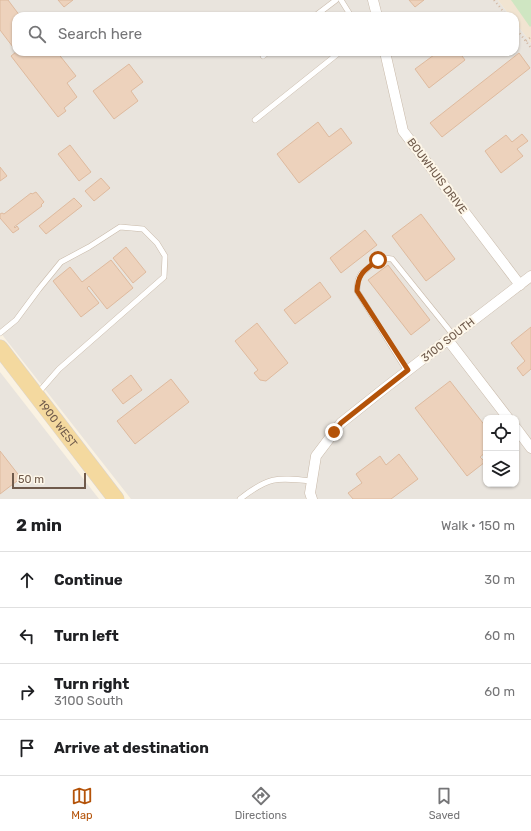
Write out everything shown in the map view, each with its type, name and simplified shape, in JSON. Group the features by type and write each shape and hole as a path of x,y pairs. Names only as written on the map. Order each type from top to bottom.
{"main road":[{"name":"1900 WEST","path":"0,348 116,499"}],"street":[{"path":"373,0 376,12"},
{"name":"BOUWHUIS DRIVE","path":"386,56 403,132 520,284"},
{"name":"3100 SOUTH","path":"311,481 316,456 341,423 531,276"},
{"path":"451,338 506,415"},
{"path":"519,432 531,448"},
{"path":"311,481 310,493 312,499"}],"lane":[{"path":"320,12 336,0"},
{"path":"342,0 349,12"},
{"path":"255,120 335,56"},
{"path":"0,333 16,320 61,262 89,247 120,227 142,229 157,243 165,256 164,277 58,369 36,396"},
{"path":"408,370 357,291 358,280 361,274 378,260 385,258 392,259 451,338"},
{"path":"240,499 260,484 271,480 287,479 311,481"}],"path":[{"path":"494,0 504,12"},
{"path":"519,32 531,48"},
{"path":"526,41 531,37"}],"shaded area":[{"path":"0,0 498,0 507,12 12,12 12,56 519,56 519,27 531,43 531,499 131,499 0,332"},
{"path":"498,0 531,0 531,43 519,27 519,12 507,12"},
{"path":"0,372 99,499 0,499"}],"green space":[{"path":"511,0 531,0 530,27"}],"building":[{"path":"0,0 8,0 17,12 12,12 12,46 0,30"},
{"path":"58,0 73,0 64,7"},
{"path":"409,0 424,0 415,7"},
{"path":"519,53 530,68 442,137 430,123 515,56 519,56"},
{"path":"11,56 60,56 76,76 67,83 77,97 64,108 66,111 58,117"},
{"path":"433,56 462,56 465,60 429,88 415,69"},
{"path":"129,64 143,82 131,91 138,101 114,119 93,91"},
{"path":"318,122 329,137 341,128 352,143 299,183 277,154"},
{"path":"522,134 528,141 517,149 523,156 501,173 485,151 506,135 512,142"},
{"path":"70,145 91,172 79,181 58,154"},
{"path":"0,167 7,176 0,181"},
{"path":"101,178 110,188 94,201 85,191"},
{"path":"36,192 44,202 41,205 42,206 14,227 15,228 17,226 19,229 13,233 0,218 0,214 4,214 31,193"},
{"path":"74,198 82,206 46,234 39,226"},
{"path":"421,214 455,259 426,281 392,236"},
{"path":"365,230 377,245 341,273 330,258"},
{"path":"126,247 146,272 133,283 113,258"},
{"path":"111,260 133,288 107,309 89,286 87,288 99,303 81,317 53,281 70,267 82,282"},
{"path":"388,265 430,320 411,335 368,280"},
{"path":"320,282 331,297 295,324 284,310"},
{"path":"257,323 288,363 266,381 260,380 254,373 258,370 235,341"},
{"path":"531,327 531,369 523,376 517,368 525,361 511,343"},
{"path":"131,375 142,390 123,404 112,390"},
{"path":"171,379 189,402 135,444 117,421"},
{"path":"450,381 483,423 483,454 480,457 483,460 483,464 467,476 415,408"},
{"path":"0,451 21,478 0,494"},
{"path":"399,454 418,479 391,499 353,499 348,493 362,483 356,474 380,456 386,465"}],"route":[{"path":"334,432 341,423 408,370 361,300 357,291 358,280 361,274 378,260"}]}
